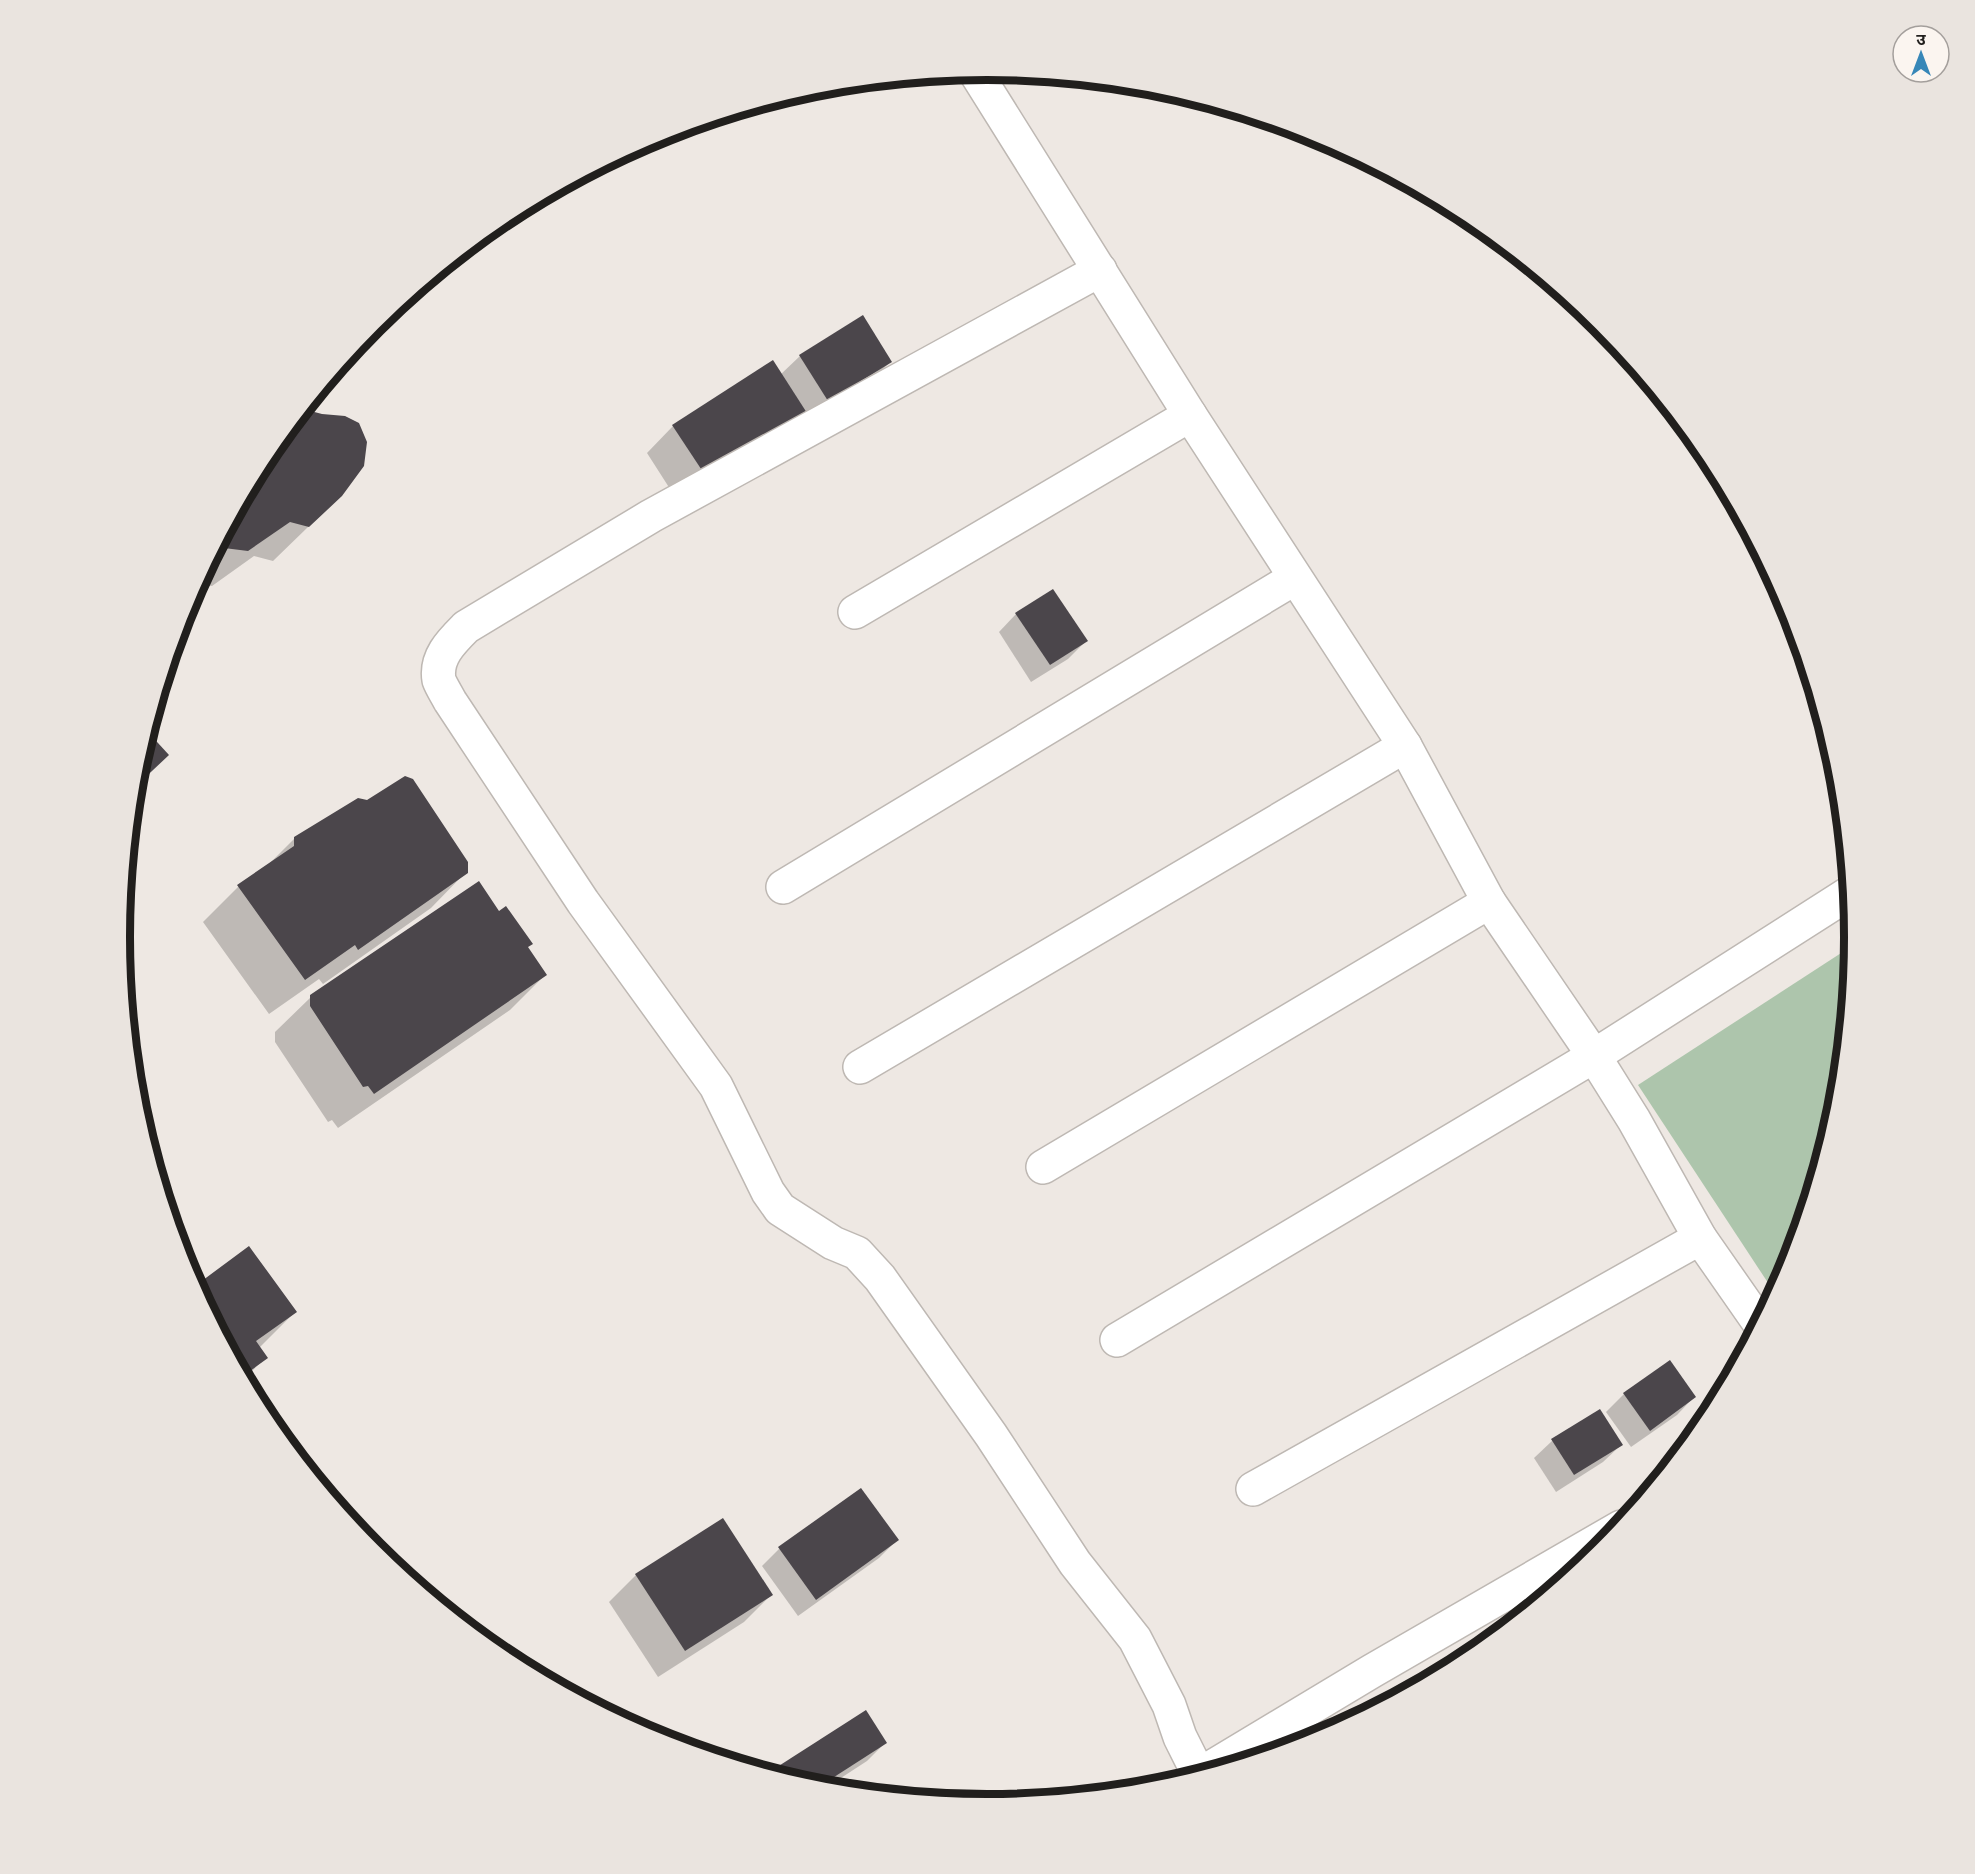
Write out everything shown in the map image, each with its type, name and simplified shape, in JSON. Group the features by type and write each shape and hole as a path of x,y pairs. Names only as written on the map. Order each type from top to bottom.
{"street":[{"path":"980,80 1190,415 1405,746 1489,902 1594,1056 1634,1120 1700,1238 1756,1318"},
{"path":"1100,270 651,516 466,627 447,646 441,660 440,680 450,701 577,893 716,1086 768,1192 780,1209 833,1243 857,1253 880,1278 991,1435 1071,1556 1135,1639 1169,1705 1180,1737 1196,1768"},
{"path":"855,612 1190,415"},
{"path":"783,887 1295,578"},
{"path":"860,1067 1405,746"},
{"path":"1117,1340 1594,1056 1844,897"},
{"path":"1043,1167 1489,902"},
{"path":"1253,1489 1700,1238"},
{"path":"1222,1761 1595,1542"}],"green space":[{"path":"1845,951 1838,1049 1829,1104 1816,1159 1799,1213 1770,1286 1638,1085"}],"building":[{"path":"863,315 892,362 828,401 799,355"},
{"path":"773,360 807,413 707,478 672,425"},
{"path":"310,411 345,416 359,423 367,442 364,466 342,496 309,527 290,522 248,551 223,548 245,508"},
{"path":"1053,589 1088,641 1050,665 1015,613"},
{"path":"154,738 169,755 145,778"},
{"path":"405,776 413,779 468,862 468,873 358,950 355,945 305,980 237,885 294,846 294,837 358,798 367,800"},
{"path":"479,881 499,911 506,906 533,944 528,947 547,975 374,1094 368,1086 363,1087 310,1006 310,995"},
{"path":"249,1246 297,1312 256,1341 268,1358 249,1372 218,1316 202,1281"},
{"path":"1670,1360 1696,1397 1650,1431 1623,1393"},
{"path":"1600,1409 1623,1445 1574,1475 1551,1439"},
{"path":"861,1488 899,1540 816,1600 778,1547"},
{"path":"723,1518 773,1595 685,1651 635,1574"},
{"path":"866,1710 887,1743 830,1780 776,1767"}]}
